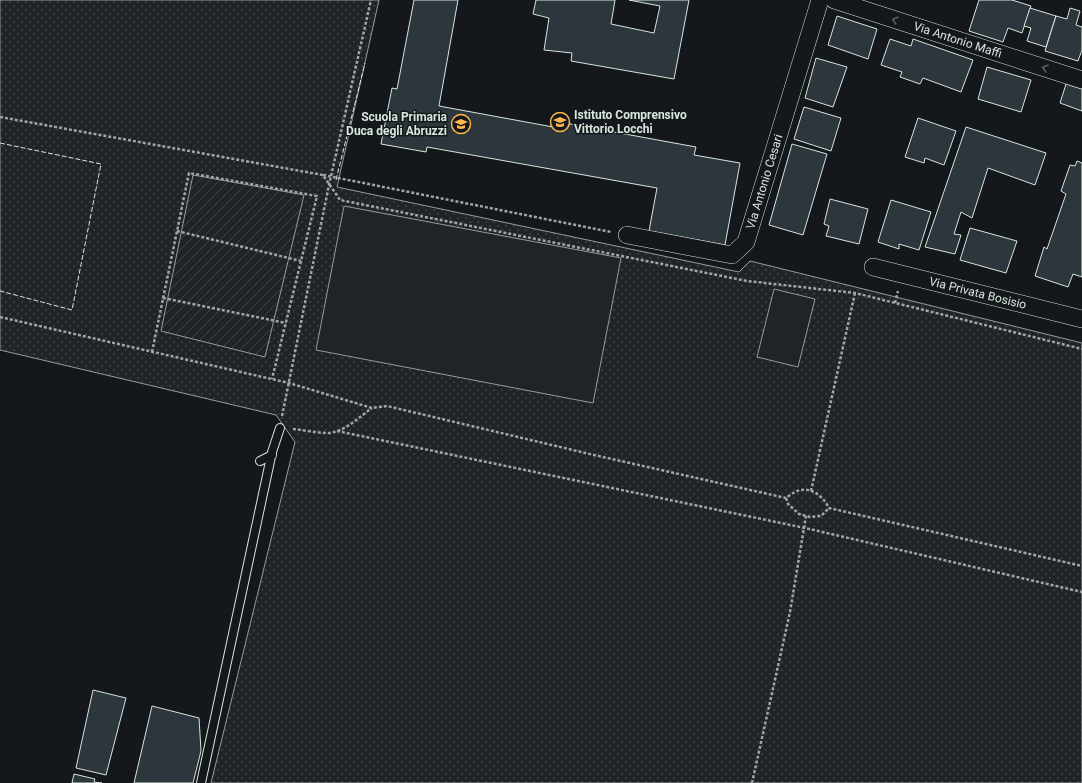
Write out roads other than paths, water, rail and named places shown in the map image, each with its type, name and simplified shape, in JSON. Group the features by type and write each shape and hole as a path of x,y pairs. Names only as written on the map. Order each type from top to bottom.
{"street":[{"name":"Via Antonio Cesari","path":"627,235 732,255 746,242 820,0"},
{"name":"Via Antonio Maffi","path":"834,0 1082,80"},
{"name":"Via Privata Bosisio","path":"873,267 1082,319"}],"lane":[{"path":"201,783 272,455 280,428"},
{"path":"260,461 272,455"}],"place":[{"name":"Istituto Comprensivo Vittorio Locchi","path":"560,122"},
{"name":"Scuola Primaria Duca degli Abruzzi","path":"461,124"}]}
